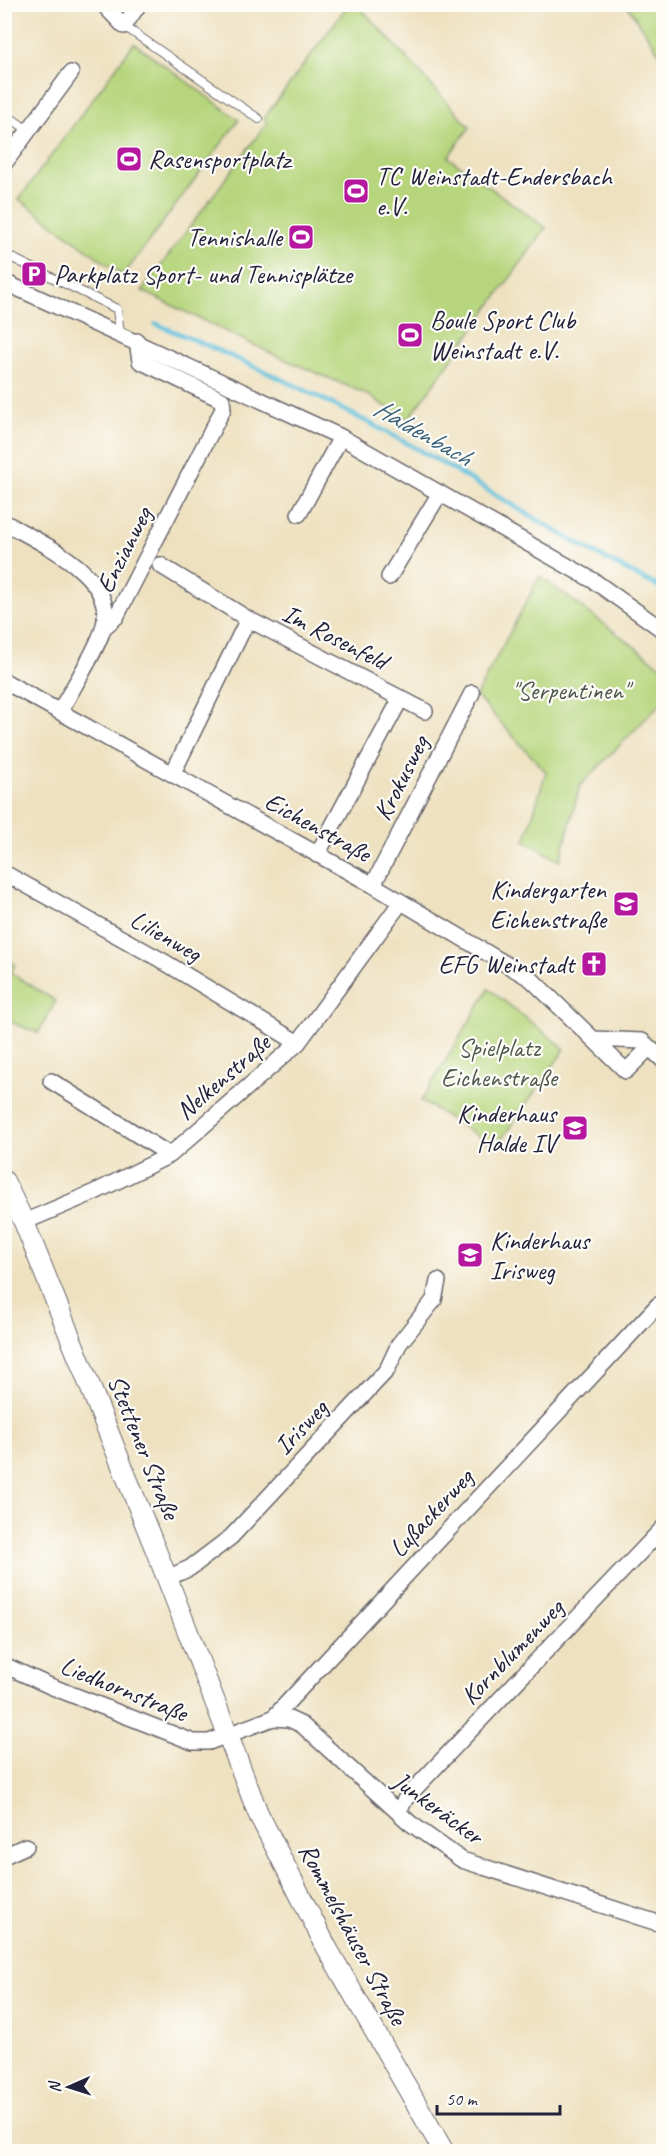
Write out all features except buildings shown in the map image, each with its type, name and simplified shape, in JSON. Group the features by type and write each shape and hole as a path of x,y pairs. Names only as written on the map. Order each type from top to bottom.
{"street":[{"path":"103,4 124,26 139,4"},
{"path":"4,164 71,73"},
{"path":"4,282 137,341 341,437 594,581 663,631"},
{"name":"Enzianweg","path":"60,711 103,628 116,617 223,409 222,400 140,361 137,341"},
{"path":"298,514 341,437"},
{"path":"389,576 440,493"},
{"name":"Enzianweg","path":"4,522 75,563 97,586 103,607 103,628"},
{"name":"Im Rosenfeld","path":"160,565 248,618 425,711"},
{"name":"Im Rosenfeld","path":"173,773 248,618"},
{"name":"Eichenstraße","path":"4,681 373,885 531,979 626,1071 649,1048"},
{"name":"Krokusweg","path":"373,885 472,693"},
{"name":"Im Rosenfeld","path":"317,855 401,698"},
{"name":"Lilienweg","path":"8,875 161,960 298,1043"},
{"name":"Nelkenstraße","path":"24,1222 97,1191 170,1155 298,1043 401,903"},
{"path":"593,1039 642,1041 663,1060"},
{"path":"51,1082 170,1155"},
{"name":"Stettener Straße","path":"4,1181 24,1222 167,1578 227,1736"},
{"name":"Irisweg","path":"167,1578 190,1568 231,1536 387,1370 399,1344 434,1300 438,1281"},
{"name":"Lußackerweg","path":"227,1736 273,1718 658,1305"},
{"name":"Kornblumenweg","path":"398,1812 406,1798 663,1527"},
{"name":"Liedhornstraße","path":"4,1665 50,1686 193,1742 209,1742 227,1736"},
{"name":"Junkeräcker","path":"273,1718 289,1719 302,1725 398,1812 441,1847 462,1860 663,1925"},
{"name":"Rommelshäuser Straße","path":"227,1736 258,1813 327,1948 444,2151"},
{"path":"4,1856 26,1846"}],"lane":[{"path":"124,26 259,119"},
{"path":"4,112 29,131"},
{"path":"4,254 117,309 120,334"}],"green space":[{"name":"TC Weinstadt-Endersbach e.V.","path":"348,5 358,5 470,127 448,157 546,228 408,420 366,394 279,357 142,291 267,123 264,118"},
{"path":"627,5 663,5 663,59"},
{"name":"Rasensportplatz","path":"134,43 239,120 123,276 19,199"},
{"name":"\"Serpentinen\"","path":"540,576 663,668 663,701 580,786 560,861 525,841 546,772 476,696"},
{"path":"4,958 15,964 11,973 56,1001 38,1033 5,1020"},
{"name":"Spielplatz Eichenstraße","path":"489,989 565,1049 496,1147 421,1101"}],"waterway":[{"name":"Haldenbach","path":"156,324 222,352 351,413 414,447 600,556 664,589"}],"place":[{"name":"Rasensportplatz","path":"129,159"},
{"name":"TC Weinstadt-Endersbach e.V.","path":"356,191"},
{"name":"Tennishalle","path":"301,237"},
{"name":"Parkplatz Sport- und Tennisplätze","path":"34,274"},
{"name":"Boule Sport Club Weinstadt e.V.","path":"410,335"},
{"name":"Kindergarten Eichenstraße","path":"626,904"},
{"name":"EFG Weinstadt","path":"594,964"},
{"name":"Kinderhaus Halde IV","path":"575,1128"},
{"name":"Kinderhaus Irisweg","path":"470,1255"}]}
